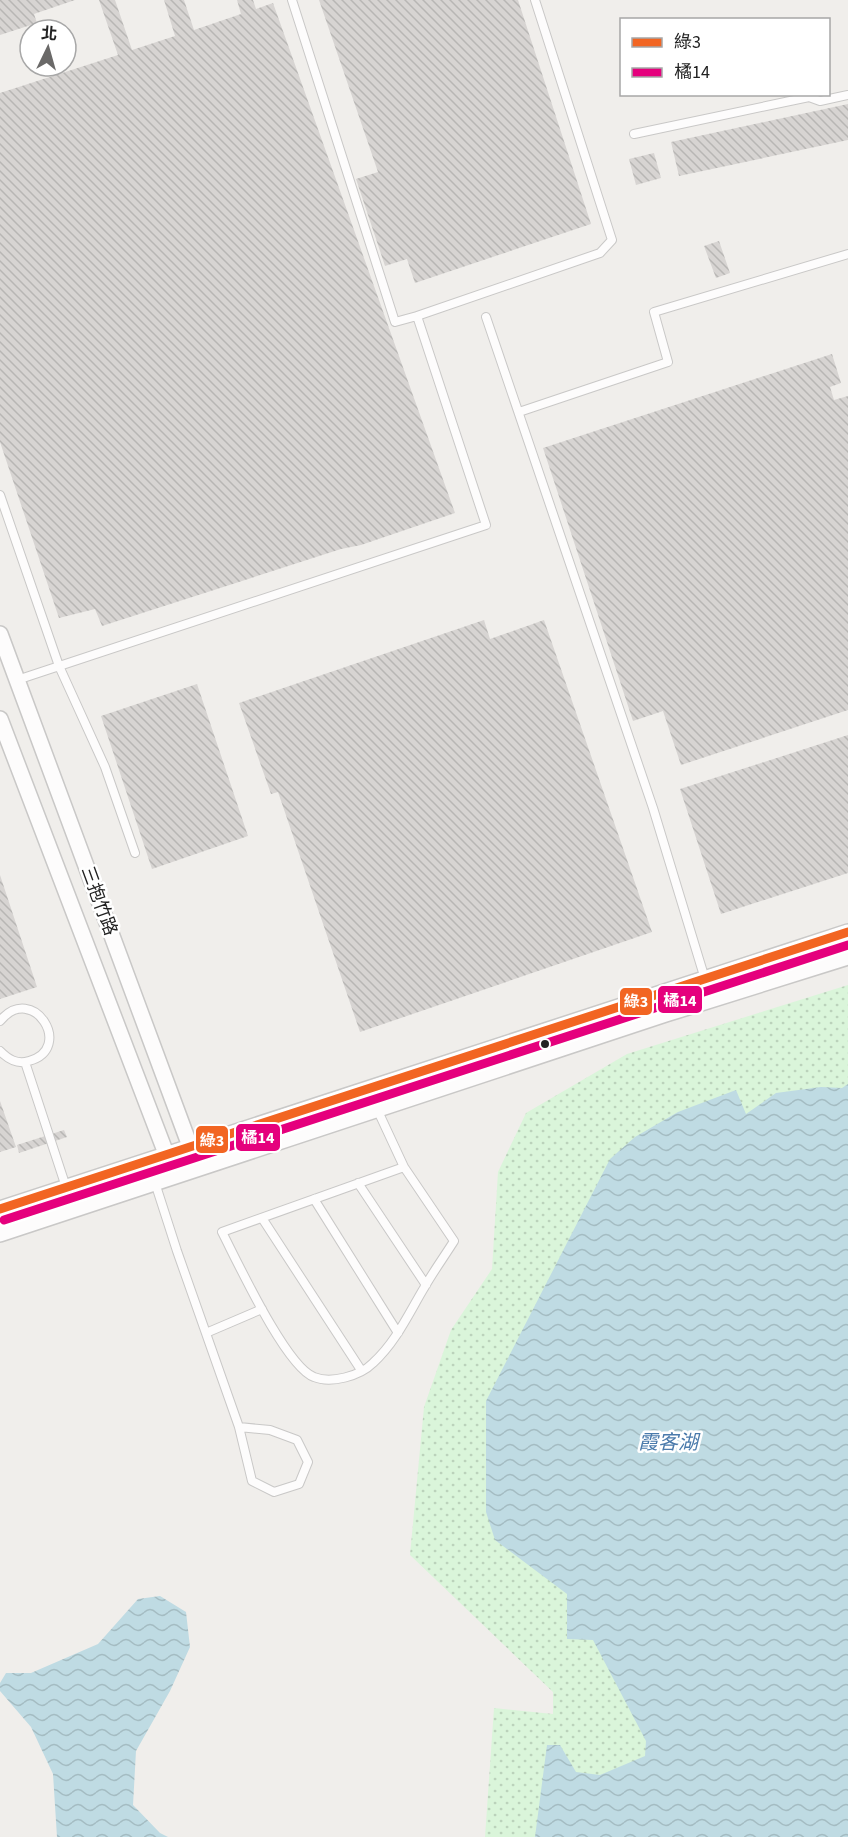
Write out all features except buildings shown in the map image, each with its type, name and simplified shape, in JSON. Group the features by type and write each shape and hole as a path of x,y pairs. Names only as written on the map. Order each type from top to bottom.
{"street":[{"name":"三抱竹路","path":"0,634 198,1168"},
{"name":"三抱竹路","path":"0,719 174,1177"},
{"path":"0,1209 848,932"},
{"path":"0,1234 666,1014 848,957"}],"lane":[{"path":"292,0 395,322 600,253 612,240 535,0"},
{"path":"634,134 809,97 820,101 848,95"},
{"path":"519,412 668,362 654,312 848,254"},
{"path":"17,680 486,525 417,316"},
{"path":"486,317 652,808 705,979"},
{"path":"0,495 58,666 105,767 135,853"},
{"path":"658,993 666,1014"},
{"path":"0,1021 9,1012 24,1009 38,1013 47,1024 49,1031 48,1046 39,1057 25,1062 11,1060 0,1050"},
{"path":"25,1062 66,1187"},
{"path":"377,1109 404,1167 454,1241 398,1333 372,1364 342,1380 313,1377 290,1356 262,1309 222,1232 404,1167"},
{"path":"148,1161 239,1427 252,1481 274,1492 299,1484 308,1462 297,1440 270,1430 239,1427"},
{"path":"358,1183 426,1285"},
{"path":"314,1199 398,1333"},
{"path":"262,1218 361,1370"},
{"path":"206,1333 262,1309"}],"green space":[{"name":"霞客湖","path":"848,985 848,1837 485,1837 494,1708 553,1714 553,1692 410,1555 424,1407 451,1330 492,1269 498,1172 526,1113 627,1054"}],"water":[{"name":"霞客湖","path":"848,1084 848,1837 535,1837 547,1745 560,1745 576,1772 600,1775 645,1756 646,1741 593,1640 567,1639 567,1594 495,1540 486,1512 486,1401 610,1159 635,1137 678,1112 736,1090 746,1114 776,1093 821,1087 842,1088"},
{"path":"160,1596 186,1612 190,1647 170,1691 136,1751 133,1805 160,1833 168,1837 57,1837 53,1774 31,1727 0,1691 0,1683 6,1673 31,1673 98,1644 138,1599"}],"transit line":[{"name":"綠3","path":"0,1209 848,932"},
{"name":"橘14","path":"4,1220 848,945"}]}
